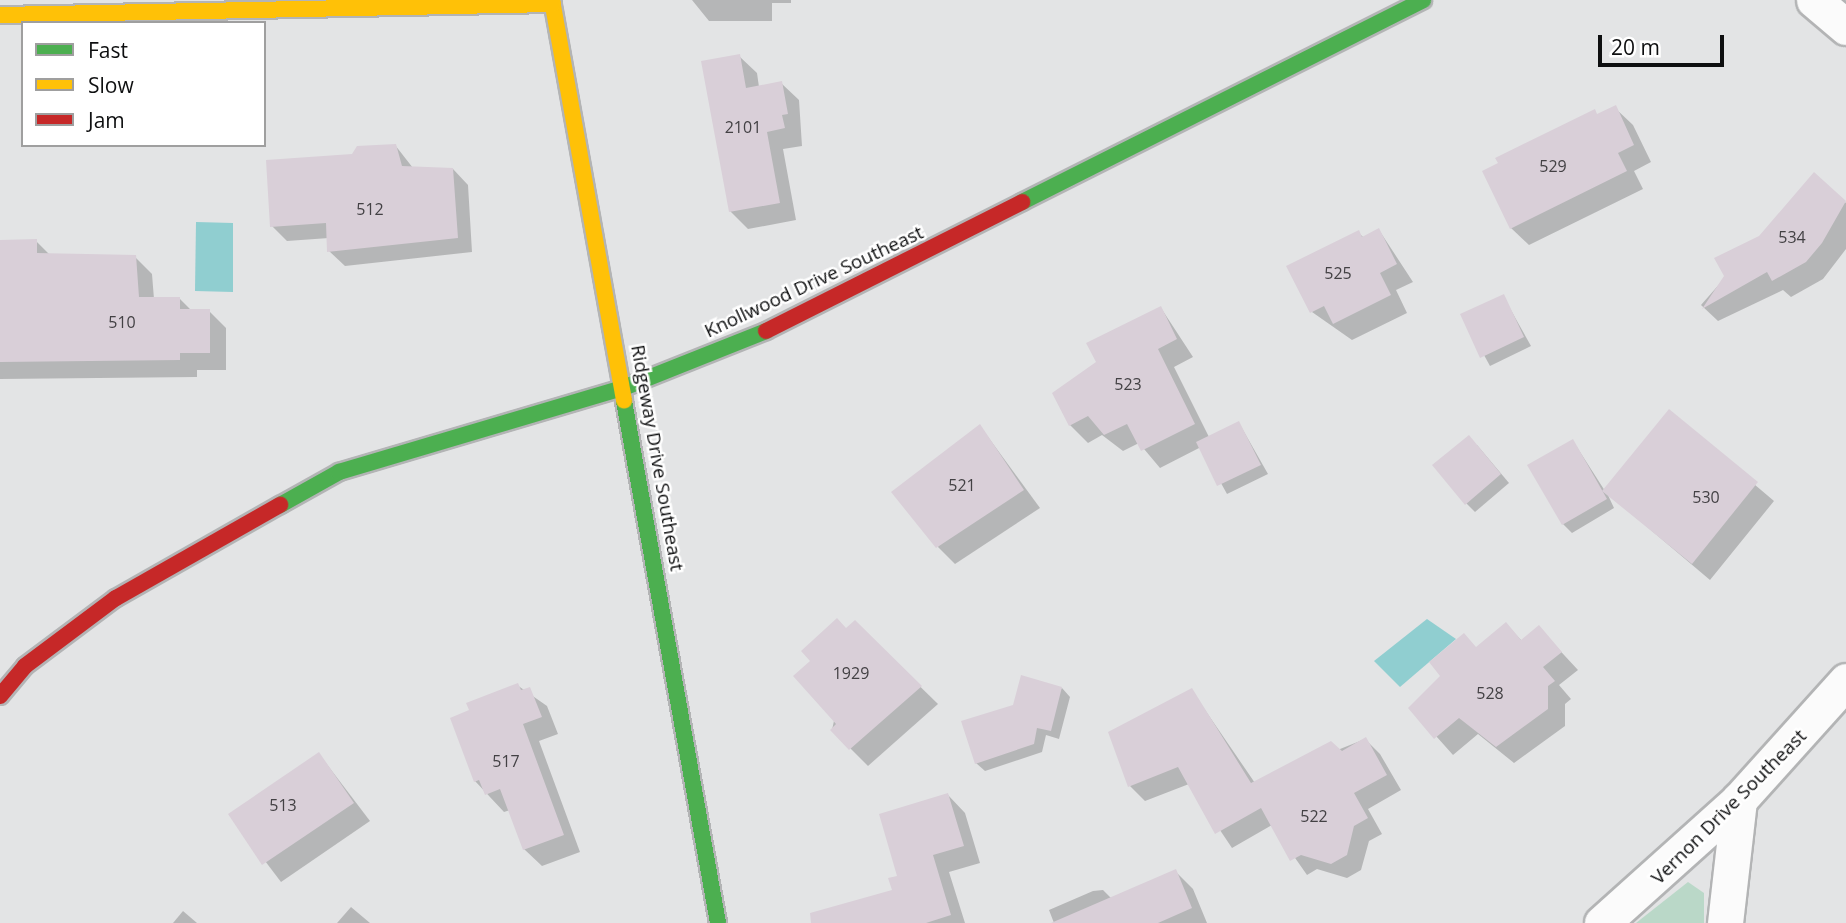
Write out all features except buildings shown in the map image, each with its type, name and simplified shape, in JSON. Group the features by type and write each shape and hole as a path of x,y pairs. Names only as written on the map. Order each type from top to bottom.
{"street":[{"name":"Knollwood Drive Southeast","path":"0,696 12,666 116,598 339,472 623,387 753,338 1423,0"},
{"path":"1814,0 1846,27"},
{"name":"Ridgeway Drive Southeast","path":"553,2 718,923"},
{"path":"0,15 553,2"},
{"name":"Vernon Drive Southeast","path":"1602,923 1740,800 1846,681"},
{"path":"1725,923 1740,800"}],"green space":[{"path":"1688,882 1704,893 1704,923 1636,923"}],"water":[{"path":"196,222 233,223 233,292 195,291"},
{"path":"1427,619 1456,639 1400,687 1374,661"}],"traffic: fast":[{"path":"1022,202 1423,0"},
{"path":"280,505 339,472 623,388 766,331"},
{"path":"624,401 718,923"}],"traffic: slow":[{"path":"552,0 624,401"},
{"path":"0,15 553,4"}],"traffic: jam":[{"path":"766,331 1022,202"},
{"path":"0,696 25,666 116,598 280,505"}]}
